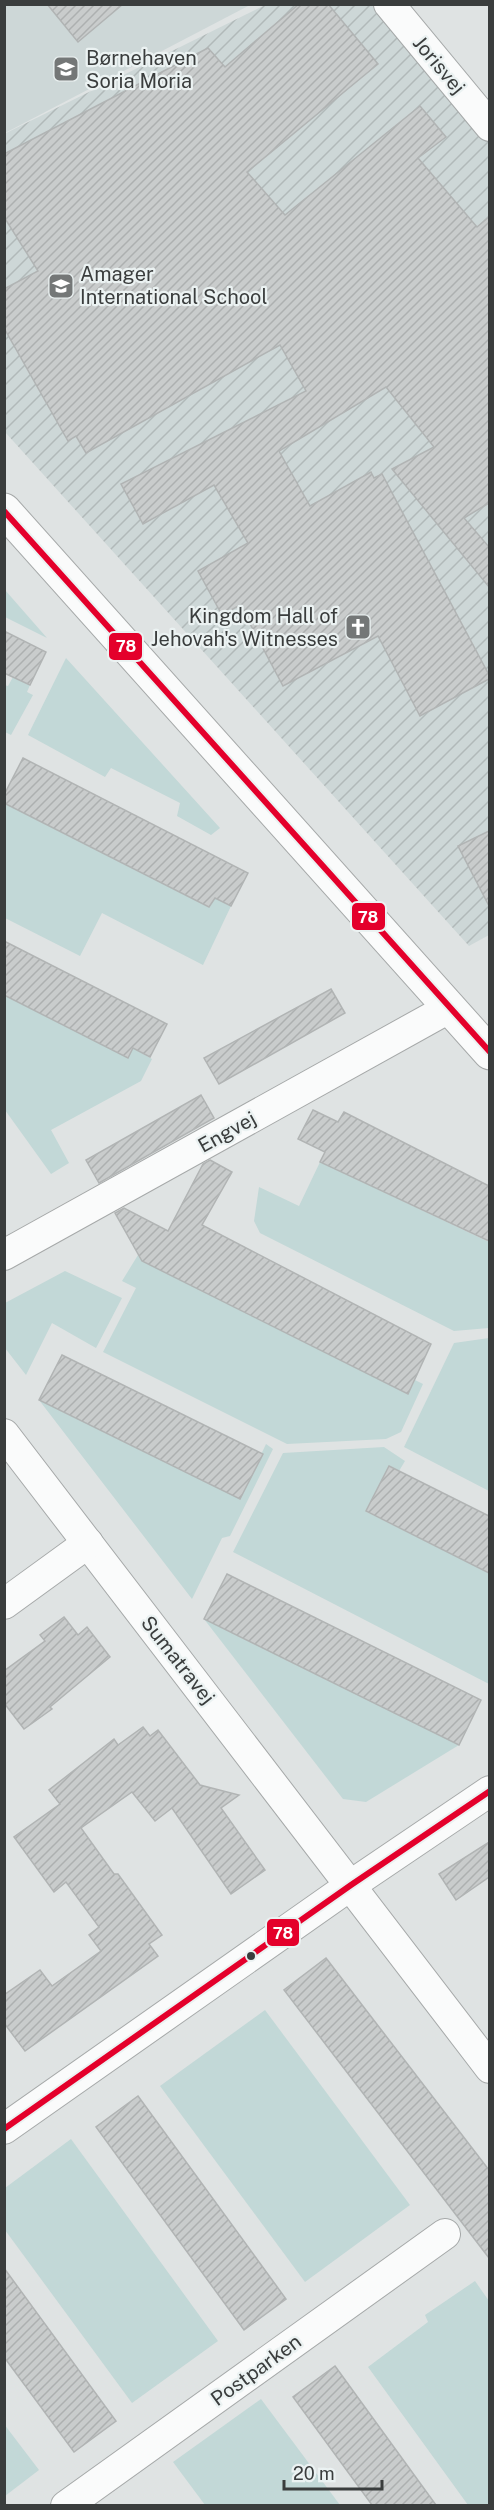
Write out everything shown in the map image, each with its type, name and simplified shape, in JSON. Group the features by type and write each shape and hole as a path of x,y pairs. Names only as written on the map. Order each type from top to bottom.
{"street":[{"name":"Jorisvej","path":"389,4 489,126"},
{"path":"4,510 489,1053"},
{"name":"Engvej","path":"4,1255 449,1008"},
{"name":"Sumatravej","path":"4,1434 489,2068"},
{"path":"4,1604 88,1543"},
{"path":"4,2129 489,1791"},
{"name":"Postparken","path":"66,2505 445,2234"}],"shaded area":[{"path":"388,4 489,137 489,935 469,946 5,432 4,134 265,5"},
{"name":"Børnehaven Soria Moria","path":"5,5 250,5 5,133"},
{"path":"5,590 47,638 5,617"},
{"path":"66,658 220,828 211,835 177,816 180,803 111,768 105,777 28,735"},
{"path":"13,677 30,685 27,692 33,695 11,735 5,732 4,685 8,686"},
{"path":"4,803 209,907 215,898 231,906 203,965 102,913 80,956 5,918"},
{"path":"4,994 129,1056 133,1048 152,1059 141,1081 51,1130 69,1163 51,1174 5,1110"},
{"path":"320,1162 489,1242 489,1328 454,1331 260,1233 254,1221 259,1187 299,1206"},
{"path":"138,1255 176,1272 408,1394 415,1380 423,1384 401,1432 386,1439 287,1444 103,1352 136,1288 122,1281"},
{"path":"65,1271 122,1298 96,1348 52,1323 26,1375 5,1348 5,1303"},
{"path":"490,1338 489,1491 404,1447 454,1343"},
{"path":"39,1400 240,1499 266,1444 273,1449 230,1536 222,1538 192,1599"},
{"path":"384,1447 405,1461 399,1471 389,1467 367,1512 489,1573 489,1684 233,1552 283,1453"},
{"path":"204,1619 459,1745 366,1802 343,1799"},
{"path":"265,2010 410,2205 305,2282 160,2086"},
{"path":"71,2139 218,2341 132,2403 5,2230 5,2188"},
{"path":"475,2281 489,2301 489,2505 468,2505 368,2367 428,2322 425,2315"},
{"path":"261,2399 340,2505 205,2505 173,2462"},
{"path":"4,2424 39,2470 5,2496 4,2496"}],"building":[{"path":"47,4 123,4 78,42"},
{"path":"299,4 328,4 378,64 247,172 285,215 420,106 446,137 418,158 477,227 489,217 489,503 464,518 489,547 489,587 392,469 434,447 386,387 279,451 310,506 371,472 374,478 382,474 489,675 489,679 420,716 378,636 283,686 240,605 222,615 198,571 248,543 214,485 143,524 121,484 306,391 280,345 86,453 76,436 68,441 4,328 4,289 38,271 4,217 4,154 208,48 225,67"},
{"path":"4,631 46,652 30,685 4,673"},
{"path":"23,758 248,873 231,906 215,898 209,907 4,803 4,795"},
{"path":"489,831 489,906 458,846"},
{"path":"4,941 167,1024 150,1057 133,1048 128,1058 4,995"},
{"path":"331,989 345,1013 219,1084 204,1058"},
{"path":"201,1095 214,1118 99,1183 86,1160"},
{"path":"313,1110 338,1122 344,1112 489,1186 489,1241 320,1162 325,1152 298,1139"},
{"path":"210,1160 232,1172 202,1225 431,1344 408,1394 142,1261 115,1213 124,1208 168,1231 203,1164"},
{"path":"62,1355 263,1454 240,1499 39,1400"},
{"path":"389,1466 489,1516 489,1573 366,1511"},
{"path":"227,1574 481,1700 459,1745 204,1619"},
{"path":"64,1617 78,1635 87,1627 110,1657 50,1707 52,1709 24,1729 4,1703 4,1671 45,1641 40,1635"},
{"path":"143,1727 150,1736 158,1730 200,1785 239,1795 221,1808 265,1870 231,1894 172,1808 155,1821 132,1792 81,1828 162,1935 149,1944 158,1956 25,2051 4,2023 4,1995 40,1970 52,1986 101,1951 89,1935 99,1927 66,1882 54,1892 14,1837 60,1804 49,1790 114,1739 118,1745"},
{"path":"489,1842 489,1877 456,1900 439,1874"},
{"path":"326,1958 489,2170 489,2258 284,1990"},
{"path":"138,2096 286,2299 244,2330 96,2127"},
{"path":"4,2268 116,2421 74,2452 4,2357"},
{"path":"335,2366 436,2505 372,2505 293,2397"}],"transit line":[{"name":"78","path":"4,511 490,1052"},
{"name":"78","path":"4,2129 351,1885 490,1791"}],"place":[{"name":"Børnehaven Soria Moria","path":"66,69"},
{"name":"Amager International School","path":"61,286"},
{"name":"Kingdom Hall of Jehovah's Witnesses","path":"358,627"}]}
